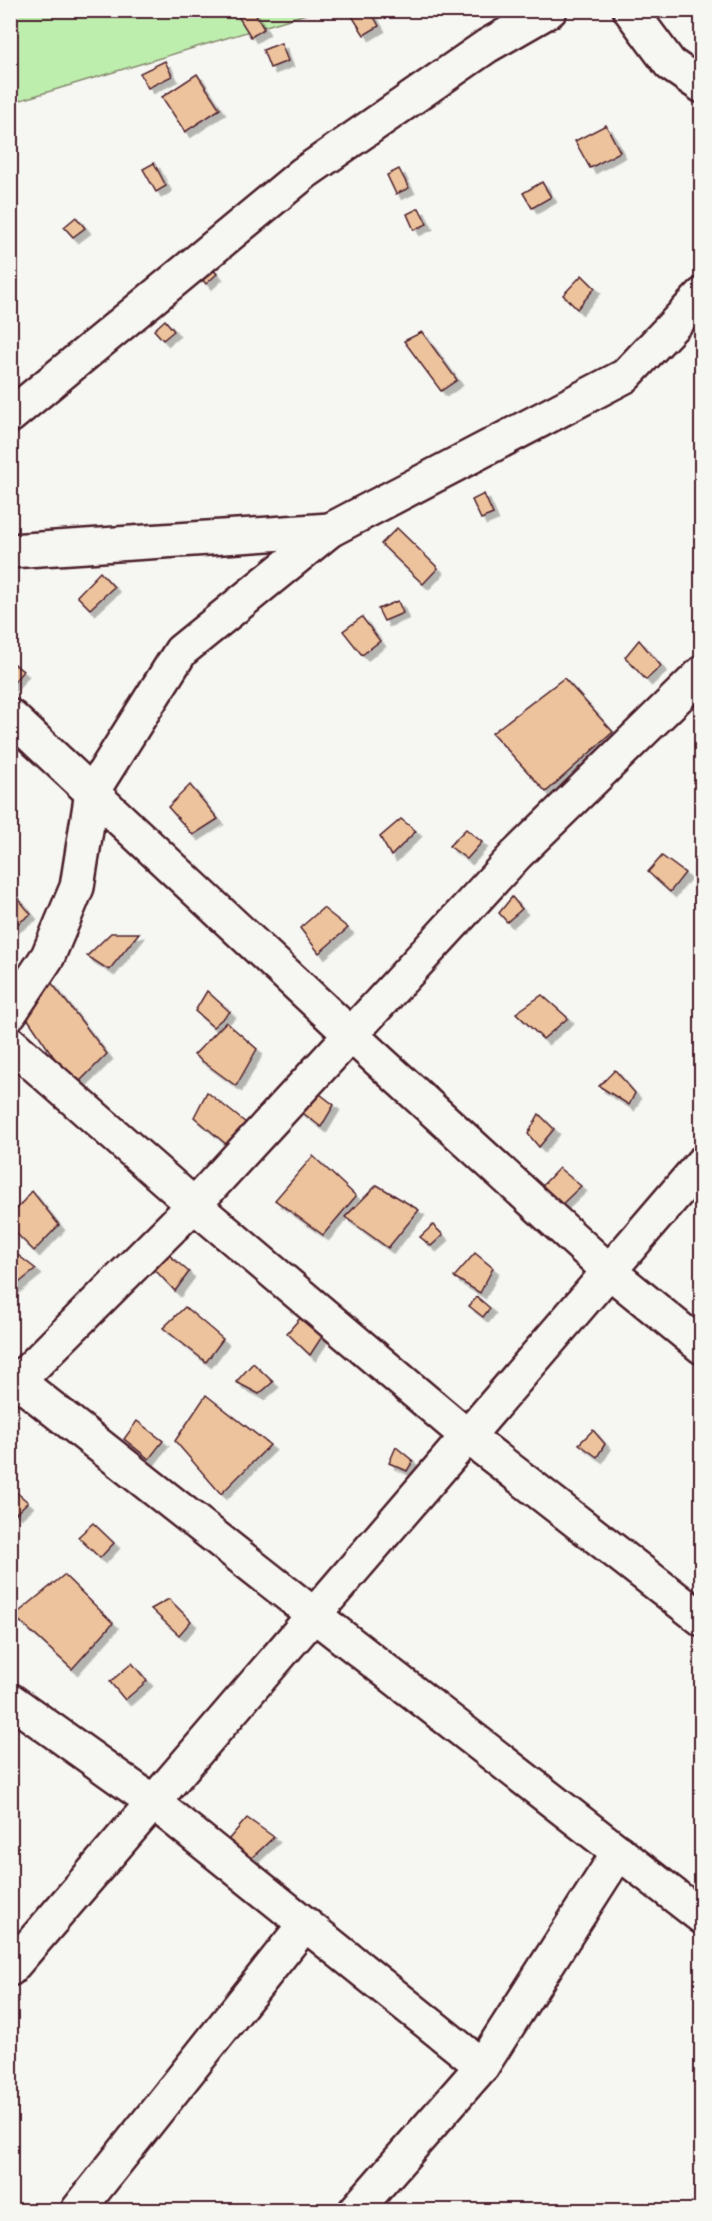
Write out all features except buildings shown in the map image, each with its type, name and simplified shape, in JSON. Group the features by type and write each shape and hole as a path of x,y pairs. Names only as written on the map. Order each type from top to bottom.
{"street":[{"path":"10,416 304,173 487,46 550,10"},
{"path":"630,10 670,64 702,86"},
{"path":"10,1013 48,956 76,887 92,792 181,651 330,530 625,375 702,296"},
{"path":"10,551 330,530"},
{"path":"702,673 516,855 194,1205 14,1378 702,1917"},
{"path":"10,717 351,1035 609,1271 702,1347"},
{"path":"10,1042 194,1205 467,1436 702,1619"},
{"path":"10,1969 702,1163"},
{"path":"10,1700 153,1802 482,2066"},
{"path":"356,2211 482,2066 619,1852"},
{"path":"78,2211 305,1924"}],"green space":[{"path":"11,11 316,11 11,103"}]}
